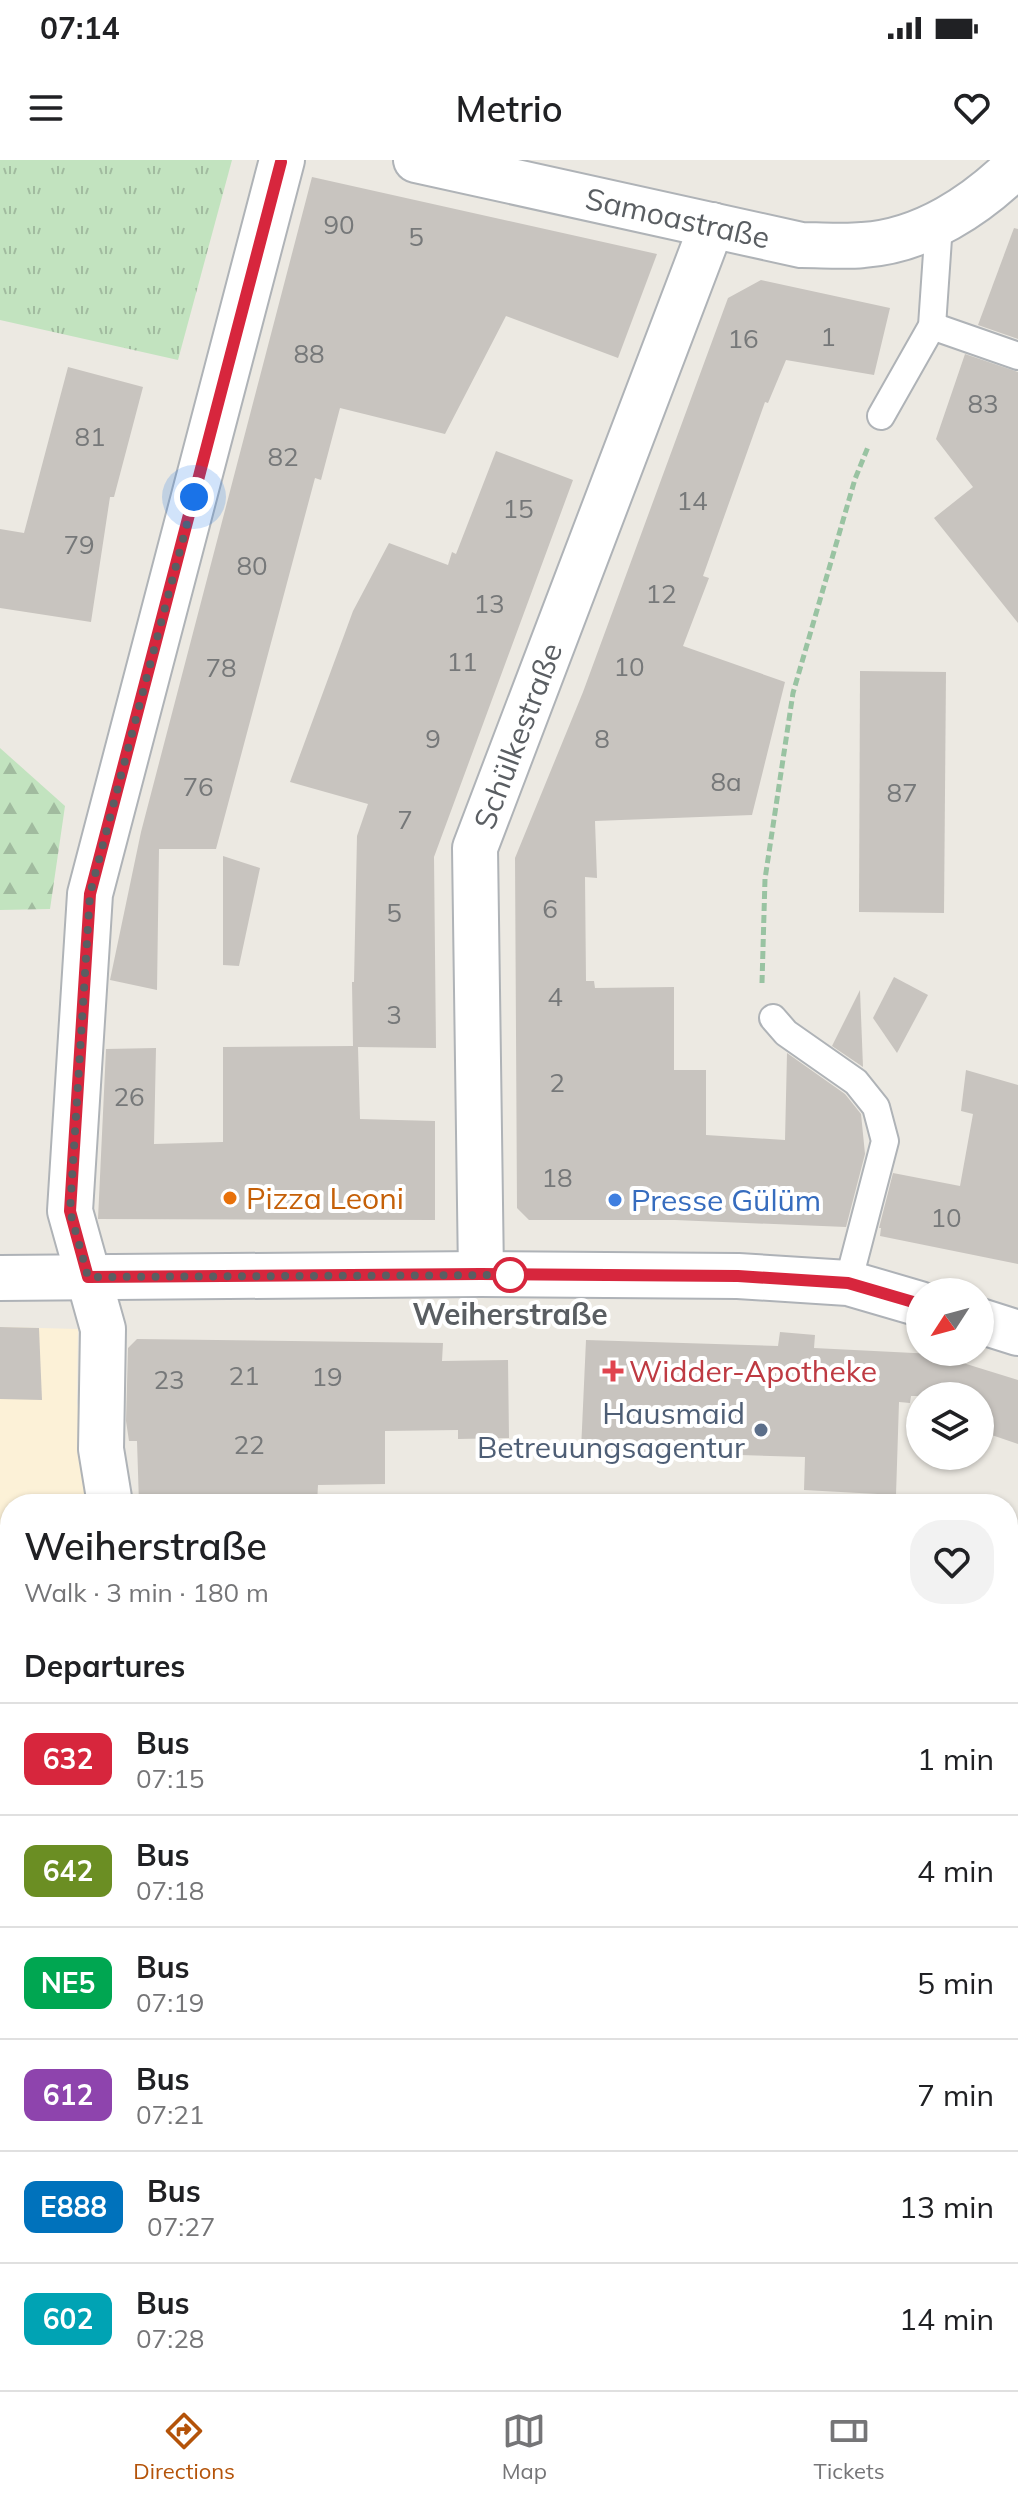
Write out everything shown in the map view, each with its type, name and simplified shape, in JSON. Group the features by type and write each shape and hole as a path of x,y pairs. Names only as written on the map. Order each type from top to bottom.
{"street":[{"path":"108,1494 101,1449 103,1329 70,1211 90,894 282,160"},
{"name":"Samoastraße","path":"416,160 801,245 865,245 899,238 939,224 988,191 1018,164"},
{"name":"Schülkestraße","path":"481,1274 475,848 712,225"},
{"path":"0,1278 481,1274 738,1276 848,1283 906,1300"},
{"path":"994,1325 1018,1333"}],"lane":[{"path":"881,416 932,326 939,224"},
{"path":"932,326 1018,356"},
{"path":"773,1018 786,1033 856,1082 876,1107 885,1141 848,1283"}],"path":[{"path":"762,984 765,879 793,693 855,479 881,416"}],"shaded area":[{"path":"0,1327 78,1329 77,1402 91,1494 0,1494"}],"green space":[{"path":"0,160 232,160 178,360 0,320"},
{"path":"0,748 65,806 50,909 0,910"}],"building":[{"path":"312,177 657,254 618,358 506,316 445,434 340,408 321,480 315,478 216,849 159,849 157,990 110,980 141,832"},
{"path":"1014,228 1018,229 1018,339 978,325"},
{"path":"761,280 890,308 874,375 786,360 768,403 765,402 703,576 709,578 683,646 785,682 752,815 595,821 597,878 585,877 586,981 594,981 595,988 674,987 674,1070 706,1070 706,1135 785,1140 787,1053 845,1094 861,1114 865,1154 846,1227 675,1220 529,1220 517,1208 515,858 583,692 728,298"},
{"path":"965,354 1018,372 1018,623 934,518 973,487 936,439"},
{"path":"68,367 143,387 114,497 110,497 91,622 0,608 0,529 24,533"},
{"path":"496,451 573,480 434,857 436,1048 358,1047 360,1119 435,1121 435,1220 98,1219 106,1049 156,1048 154,1144 223,1142 223,1047 353,1046 357,836 368,804 290,782 353,611 389,543 448,565 452,552 456,554"},
{"path":"860,671 946,672 944,913 859,912"},
{"path":"223,856 260,868 239,966 223,965"},
{"path":"894,977 928,995 897,1053 873,1018"},
{"path":"860,990 863,1067 832,1046"},
{"path":"966,1070 1018,1085 1018,1264 880,1236 879,1228 893,1173 960,1186 973,1114 961,1111"},
{"path":"0,1327 39,1328 42,1400 0,1399"},
{"path":"780,1332 815,1335 814,1348 906,1353 906,1366 973,1366 1018,1380 1018,1444 994,1436 994,1382 906,1382 906,1403 899,1402 896,1494 804,1490 805,1457 581,1450 586,1340 778,1346"},
{"path":"137,1339 443,1343 442,1361 508,1360 509,1438 458,1439 458,1430 385,1431 385,1484 318,1485 318,1494 139,1494 137,1441 129,1441 126,1421 128,1348"}],"bus line":[{"name":"632","path":"281,162 90,894 70,1211 88,1277 738,1276 848,1283 906,1300"}],"place":[{"name":"Pizza Leoni","path":"230,1198"},
{"name":"Presse Gülüm","path":"615,1200"},
{"name":"Weiherstraße","path":"510,1275"},
{"name":"Widder-Apotheke","path":"613,1371"},
{"name":"Hausmaid Betreuungsagentur","path":"761,1430"}],"route":[{"path":"194,497 90,894 70,1211 88,1277 510,1275"}]}
